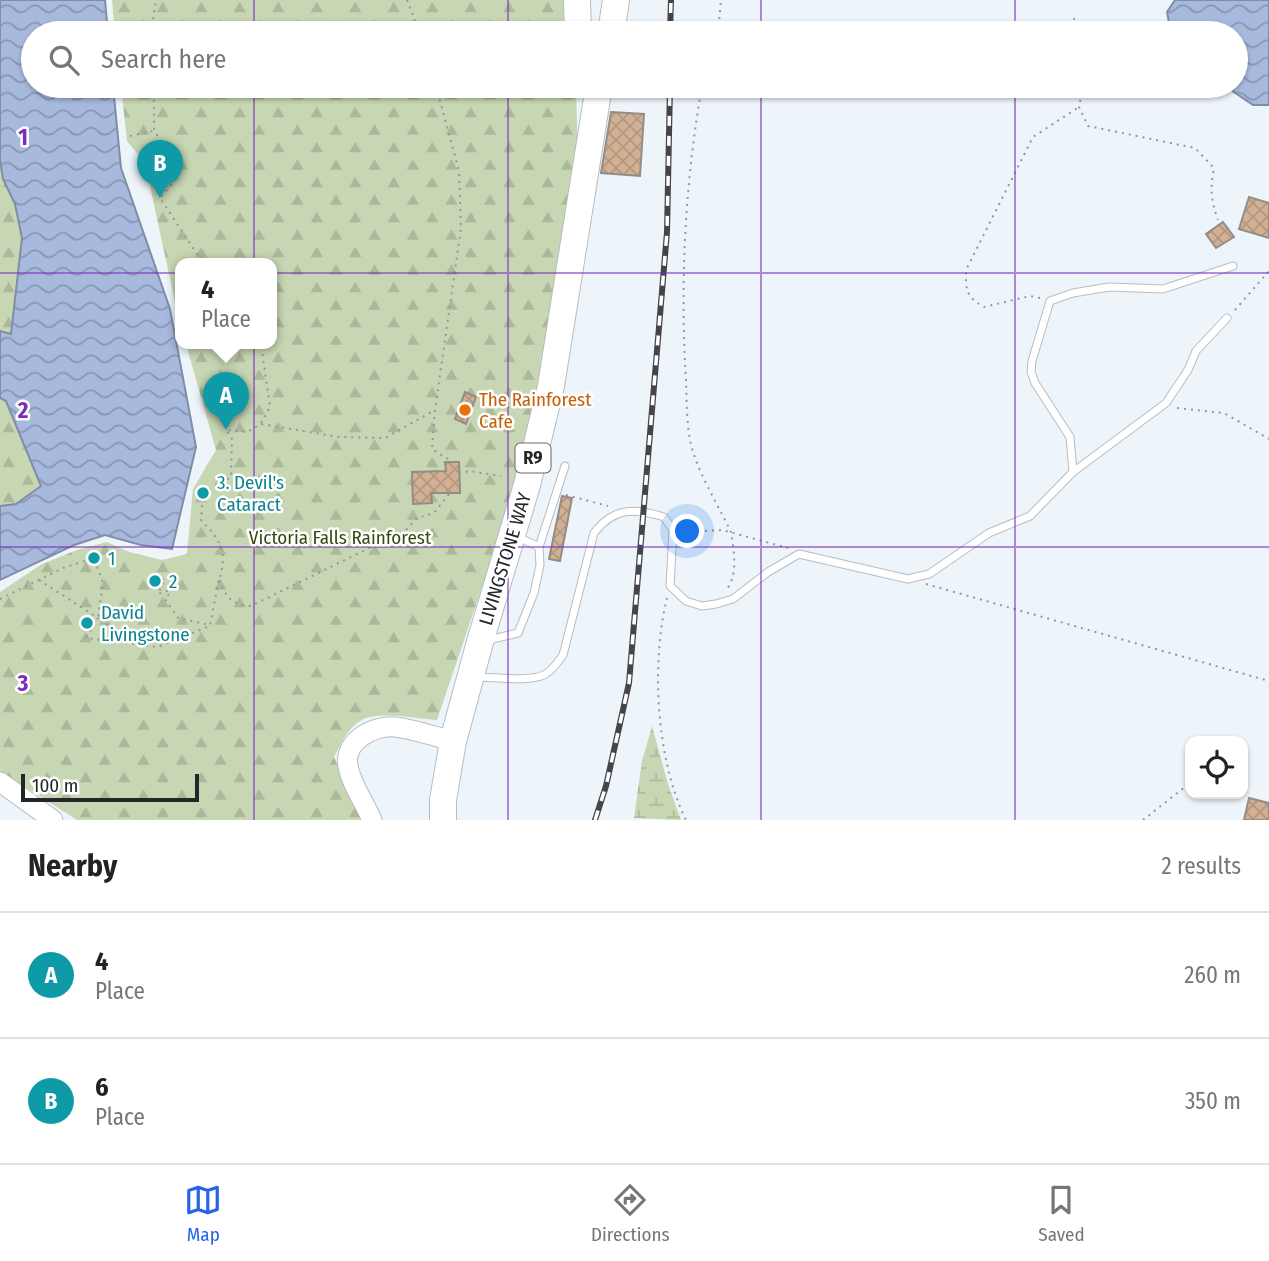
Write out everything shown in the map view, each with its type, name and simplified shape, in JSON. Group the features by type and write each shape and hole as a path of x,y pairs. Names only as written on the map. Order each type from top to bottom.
{"highway":[{"path":"577,0 578,21"},
{"path":"613,21 616,0"},
{"name":"LIVINGSTONE WAY","path":"443,820 443,800 453,741 527,485 551,386 596,98"}],"street":[{"path":"372,820 348,767 348,751 358,738 379,729 394,727 453,741"},
{"path":"0,782 53,820"}],"lane":[{"path":"1073,472 1070,437 1035,383 1031,372 1050,301 1073,293 1109,287 1163,289 1233,266"},
{"path":"471,677 542,676 554,667 563,655 594,534 602,523 614,515 629,511 644,511 664,517 673,530 670,586 686,601 702,606 733,599 768,572 799,554 908,579 929,574 989,533 1030,516 1073,472 1166,403 1188,370 1196,351 1227,318"},
{"path":"480,642 518,633 534,593 540,565 539,547 565,466"},
{"path":"512,534 539,547"}],"path":[{"path":"153,21 156,0"},
{"path":"407,0 415,21"},
{"path":"719,21 721,0"},
{"path":"153,98 154,130 176,179 160,198 201,258"},
{"path":"439,98 459,171 461,228 432,449 453,462"},
{"path":"700,98 693,136 687,219 684,326 687,402 693,453 731,532 734,566 730,586 716,604"},
{"path":"1081,98 1079,107 1088,126 1195,148 1214,168 1210,187 1217,220"},
{"path":"1050,301 1030,296 984,307 970,299 966,288 966,270 1033,137 1079,107"},
{"path":"130,136 154,130"},
{"path":"1227,318 1269,271"},
{"path":"210,625 224,562 219,538 201,520 203,493 232,477 232,439 226,430 247,432 261,424 270,407 262,349"},
{"path":"1166,403 1179,409 1214,410 1224,413 1269,439"},
{"path":"261,424 339,437 384,438 435,410"},
{"path":"459,474 470,471 501,476"},
{"path":"556,492 629,511"},
{"path":"219,578 223,592 238,606 251,606 406,530 417,518 434,513 450,493"},
{"path":"673,530 688,533 722,530 791,549 799,554"},
{"path":"0,599 63,568 94,558 103,583 98,618 86,638 158,647 210,625"},
{"path":"155,581 165,579 158,594 173,589 165,599 178,618 210,625"},
{"path":"908,579 1269,681"},
{"path":"40,580 133,644"},
{"path":"670,586 663,614 657,674 664,754 686,820"},
{"path":"1143,820 1185,787"}],"green space":[{"path":"112,0 566,0 567,21 114,21"},
{"name":"Victoria Falls Rainforest","path":"122,98 576,98 578,167 544,367 503,525 437,720 397,716 367,718 351,728 334,757 362,820 77,820 0,771 0,592 42,564 107,542 129,552 162,560 187,554 193,489 216,450 187,349 277,349 277,258 175,258 175,302 145,163 127,141"},
{"path":"0,160 3,179 15,204 22,238 11,334 0,331"},
{"path":"0,398 6,401 41,486 16,504 0,506"},
{"path":"652,726 681,820 634,818 642,761"}],"water":[{"path":"0,0 105,0 107,21 21,21 21,98 114,98 121,168 170,309 175,349 178,349 196,447 172,549 141,545 105,535 74,545 0,580 0,506 16,504 41,486 6,401 0,398 0,331 11,334 22,238 15,204 3,179 0,160"},
{"path":"1175,0 1269,0 1269,105 1253,105 1243,98 1248,98 1248,21 1169,21 1167,12"}],"building":[{"path":"611,112 644,114 640,176 601,173"},
{"path":"1249,197 1269,203 1269,238 1239,229"},
{"path":"1223,222 1234,237 1216,248 1206,234"},
{"path":"465,392 476,397 466,424 455,419"},
{"path":"445,462 459,462 460,493 431,493 432,503 413,504 412,472 446,471"},
{"path":"562,496 572,498 560,561 549,559"},
{"path":"1249,798 1269,803 1269,820 1244,820"}],"railway":[{"path":"670,21 671,0"},
{"path":"595,820 606,786 629,683 667,232 670,98"}],"place":[{"name":"6","path":"160,198"},
{"name":"The Rainforest Cafe","path":"465,410"},
{"name":"4","path":"226,430"},
{"name":"3. Devil's Cataract","path":"203,493"},
{"name":"1","path":"94,558"},
{"name":"2","path":"155,581"},
{"name":"David Livingstone","path":"87,623"}]}
